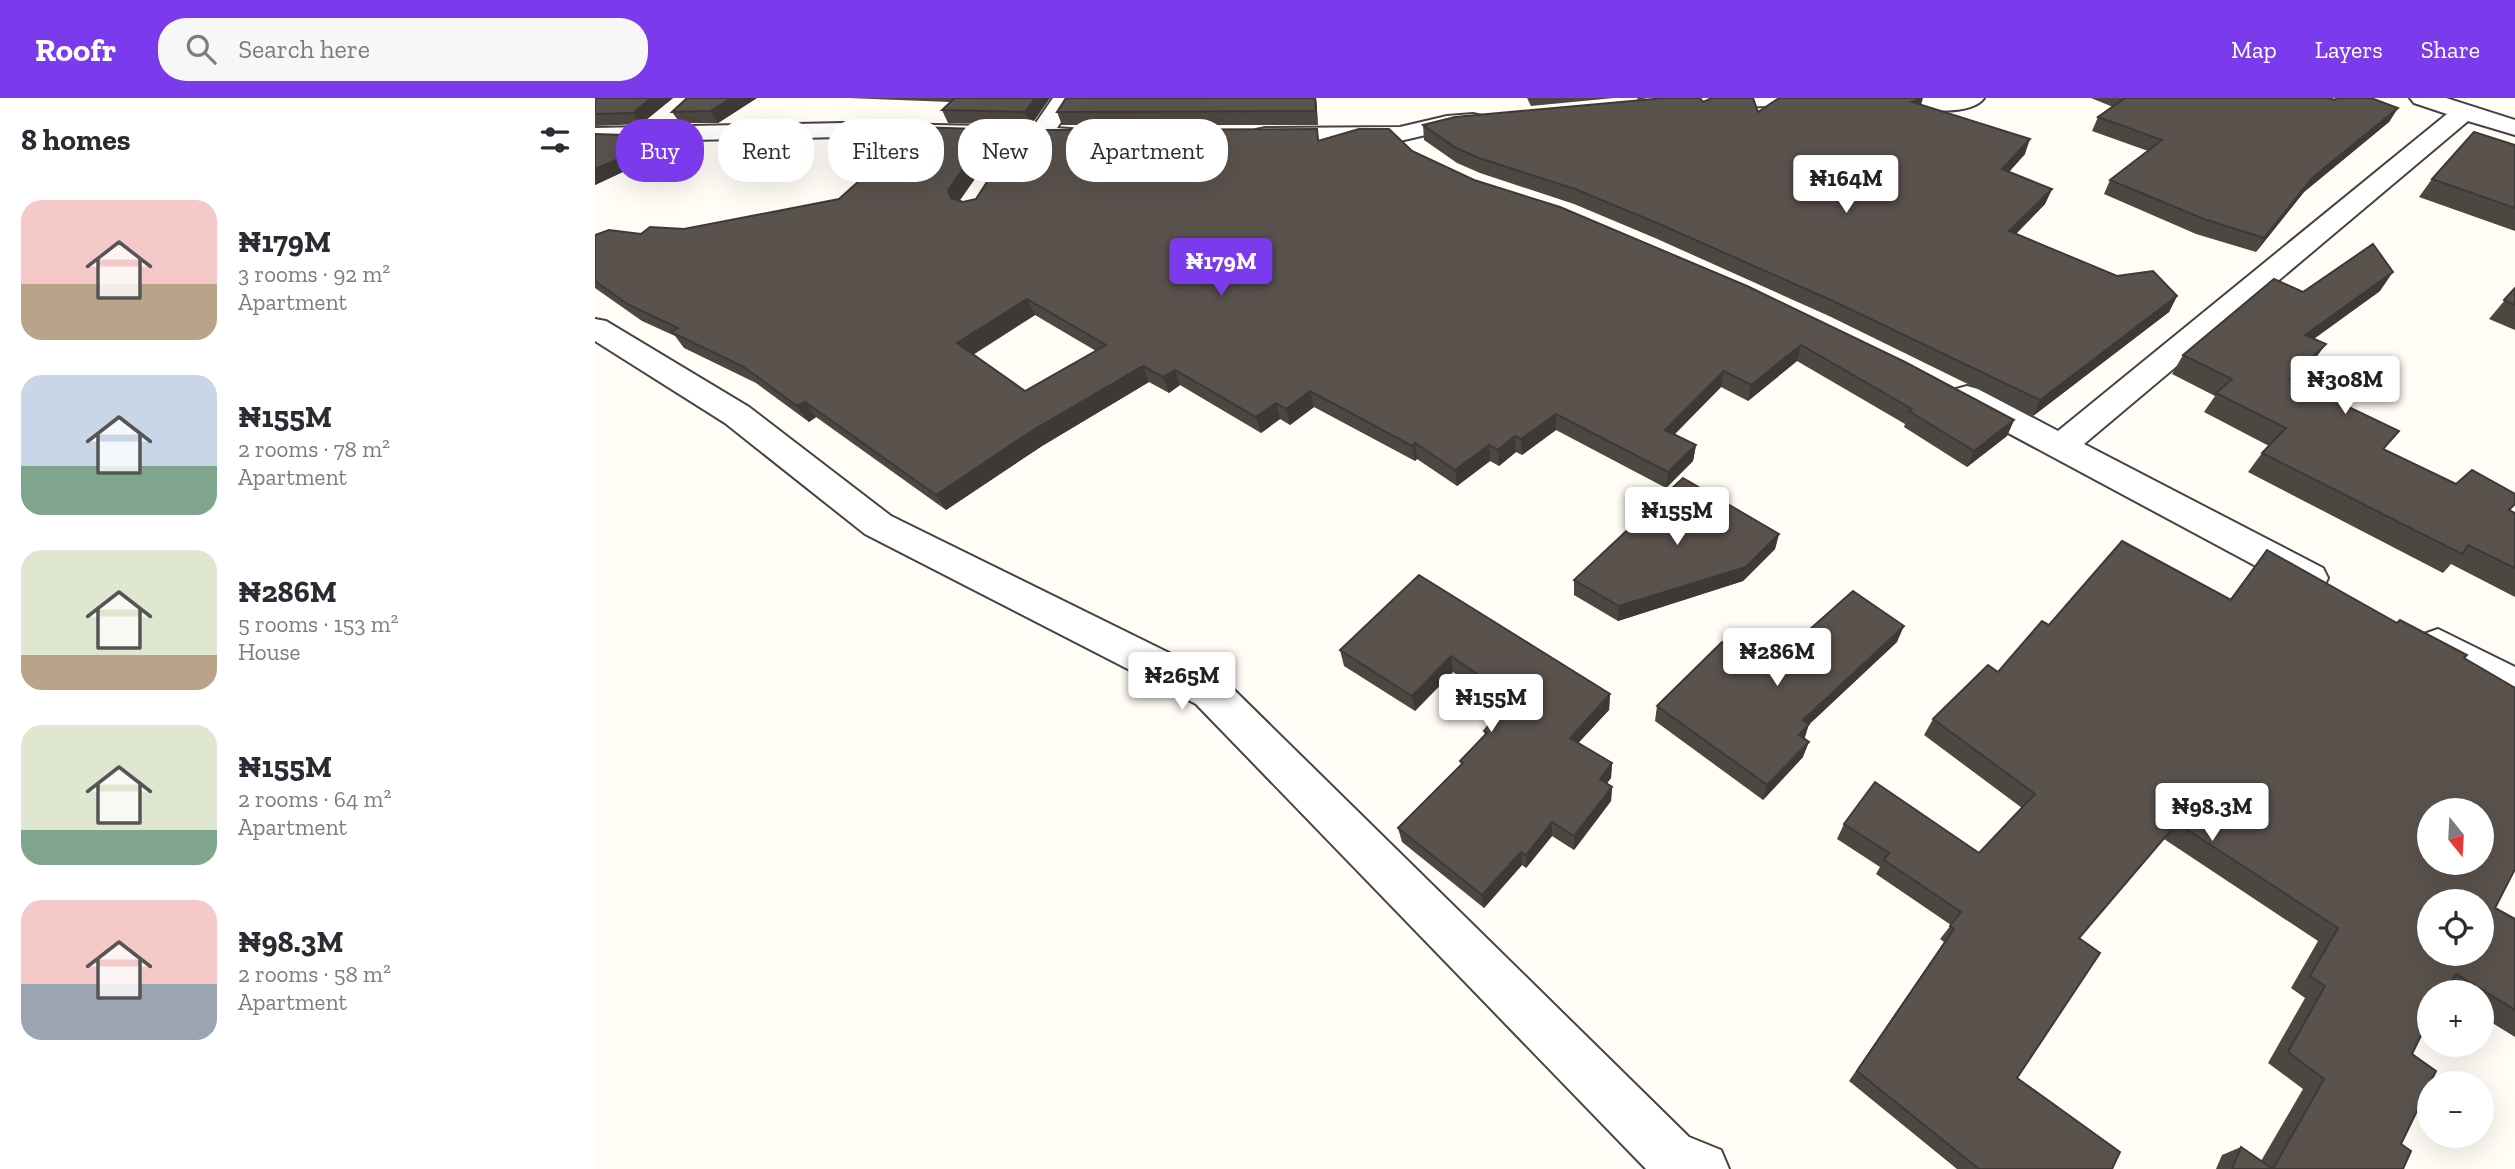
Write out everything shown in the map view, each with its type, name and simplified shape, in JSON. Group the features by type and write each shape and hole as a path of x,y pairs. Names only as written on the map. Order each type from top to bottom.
{"street":[{"path":"1051,119 1065,98"},
{"path":"1620,107 1700,100 1853,98"},
{"path":"1874,98 1954,104 1972,98"},
{"path":"2422,98 2515,128"},
{"path":"666,119 681,106"},
{"path":"2061,446 2465,111"},
{"path":"1247,135 1399,134 1447,123 1500,118"},
{"path":"704,130 849,119 958,129"},
{"path":"1399,134 1424,159"},
{"path":"595,135 616,135"},
{"path":"595,158 616,148"},
{"path":"595,328 737,415 878,525 1210,692 1671,1157 1702,1169"},
{"path":"1937,382 2331,589"},
{"path":"2417,634 2515,686"}],"building":[{"path":"595,98 651,98 633,113 595,114"},
{"path":"687,98 732,98 710,111 672,112"},
{"path":"955,98 1035,98 1025,112 942,110"},
{"path":"1066,98 1315,98 1316,111 1057,112"},
{"path":"1665,98 1700,98 1703,102 1712,98 1753,98 1758,112 1779,98 1922,98 1912,102 2030,139 2002,169 2052,189 2009,231 2117,276 2153,271 2177,296 2040,400 1833,301 1657,223 1575,189 1456,148 1423,125 1455,117"},
{"path":"2125,98 2371,98 2398,108 2312,178 2264,238 2204,219 2110,180 2162,140 2098,117"},
{"path":"944,128 958,128 958,176 948,190 951,198 963,202 976,199 987,182 1052,182 1052,130 1066,130 1066,182 1228,182 1228,129 1317,129 1318,141 1359,129 1389,129 1412,151 1474,180 1560,207 1747,286 1905,362 2014,420 1974,451 1909,411 1912,409 1801,345 1751,385 1724,371 1665,430 1696,445 1668,472 1556,414 1521,439 1515,436 1498,450 1489,445 1455,470 1415,443 1412,446 1310,391 1286,409 1276,403 1256,417 1175,370 1163,377 1143,366 1033,430 936,495 805,402 797,406 744,367 671,332 678,328 629,305 595,281 595,235 609,230 641,234 650,227 684,229 839,199 858,182 944,182","holes":["1027,299 1106,345 1025,391 957,343"]},
{"path":"2474,132 2515,145 2515,208 2432,179"},
{"path":"595,134 616,135 616,160 595,169"},
{"path":"2373,244 2393,272 2305,335 2326,344 2290,379 2399,431 2383,449 2456,484 2472,470 2515,494 2515,504 2509,510 2515,513 2515,568 2468,545 2462,554 2262,453 2286,428 2216,393 2232,379 2183,355 2274,279 2303,292"},
{"path":"2515,288 2515,305 2504,300"},
{"path":"1683,478 1779,534 1746,567 1619,606 1574,580"},
{"path":"2122,541 2231,600 2267,550 2397,623 2400,620 2467,655 2464,658 2515,688 2515,869 2495,908 2515,919 2515,1010 2494,997 2494,980 2466,980 2456,974 2453,980 2417,980 2417,1044 2412,1054 2436,1071 2417,1071 2417,1111 2401,1144 2411,1151 2403,1169 2273,1169 2324,1079 2288,1052 2325,986 2310,976 2338,928 2177,823 2079,938 2100,953 2017,1078 2120,1152 2112,1169 1979,1169 1857,1071 1954,929 1950,926 1961,912 1884,860 1889,853 1844,824 1875,782 1979,853 2035,794 1933,719 1988,665 1998,672 2042,621 2049,625"},
{"path":"1419,575 1610,694 1570,738 1612,763 1600,779 1612,787 1574,836 1552,822 1526,855 1521,852 1482,895 1398,828 1463,763 1460,761 1487,733 1484,731 1512,698 1451,656 1412,696 1340,650"},
{"path":"1853,591 1904,626 1803,720 1809,724 1799,735 1809,742 1767,785 1657,706 1722,642 1764,670"},
{"path":"2241,1147 2273,1169 2232,1169"}]}
